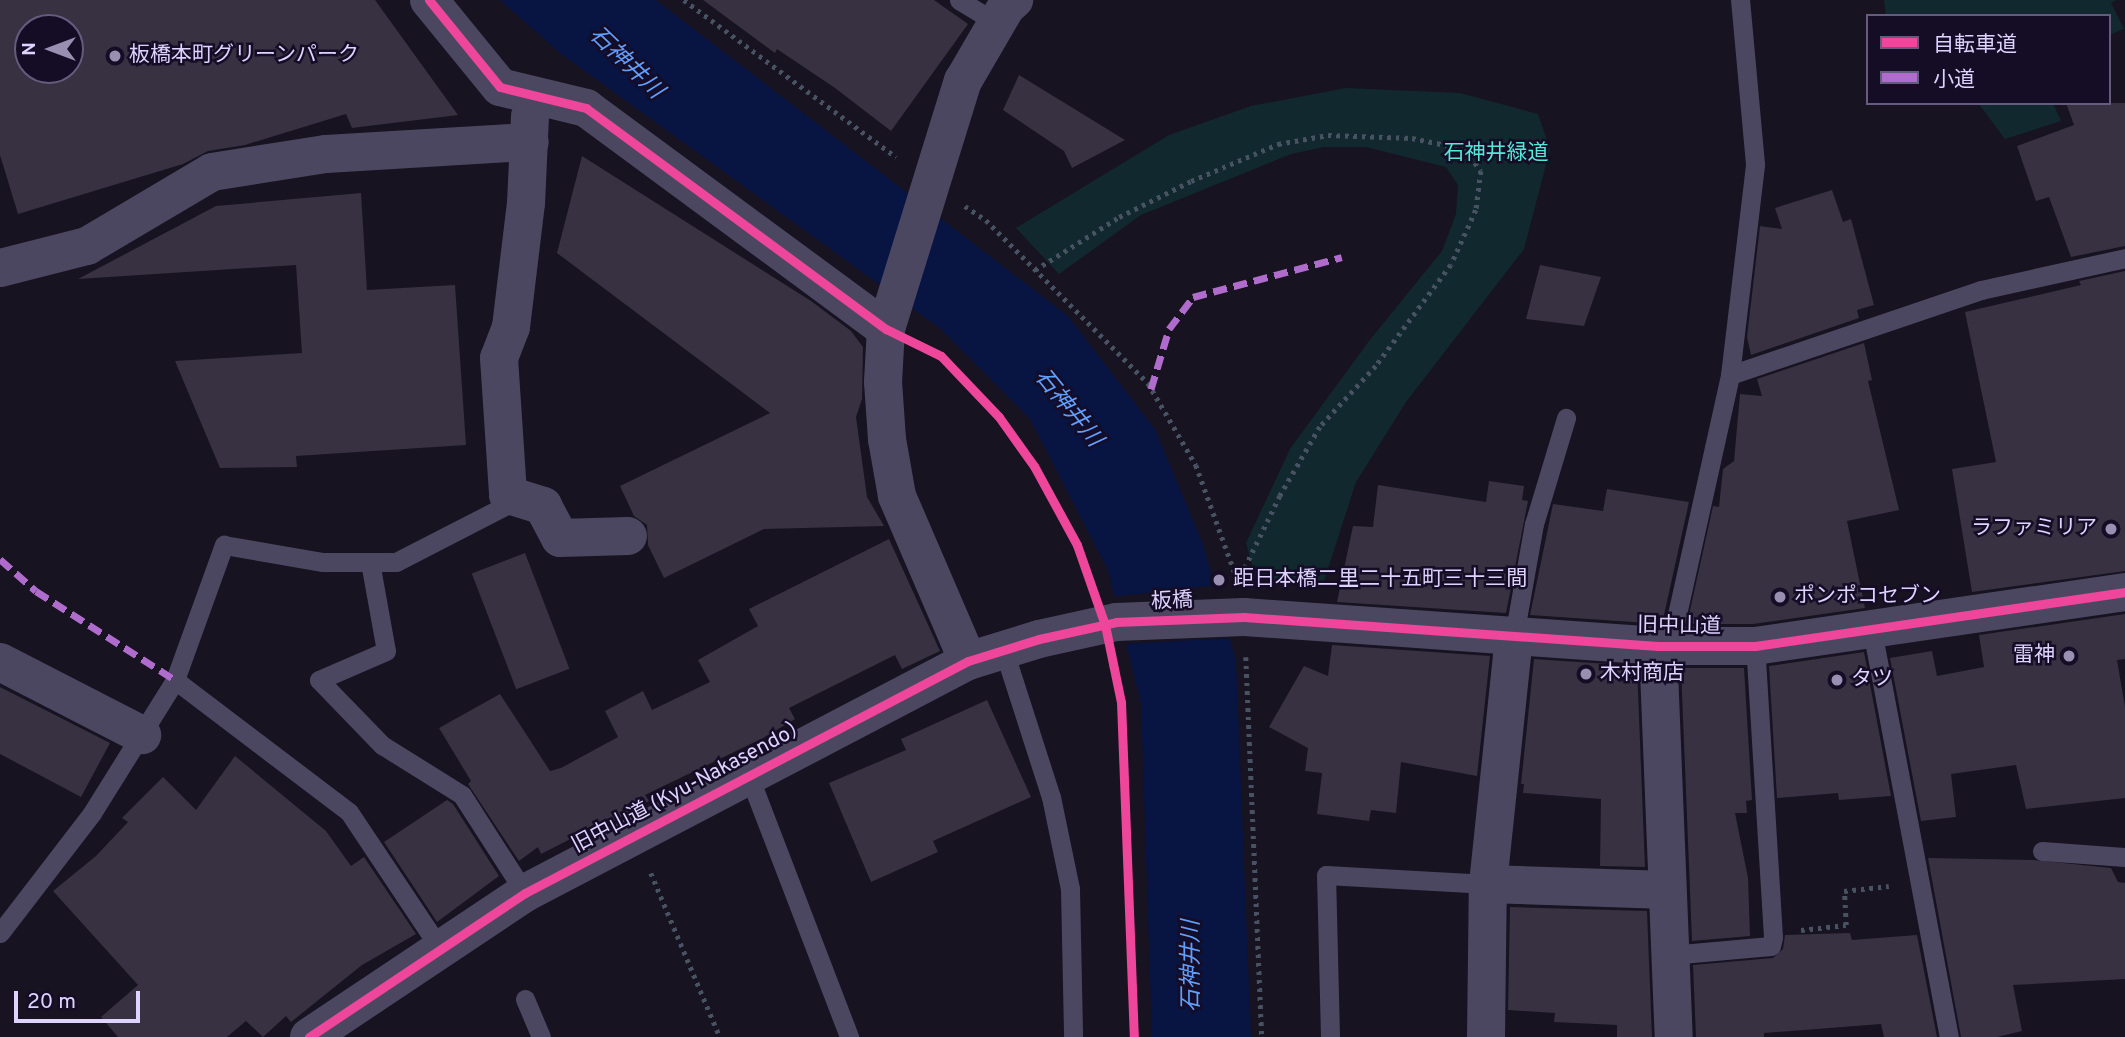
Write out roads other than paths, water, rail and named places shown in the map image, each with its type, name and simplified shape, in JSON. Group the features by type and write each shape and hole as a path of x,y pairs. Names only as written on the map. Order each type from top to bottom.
{"street":[{"path":"429,0 500,87 586,108 888,321"},
{"path":"986,656 897,496 887,439 883,382 888,321 963,81 1005,11"},
{"path":"530,94 526,204 512,327 499,358 508,495 543,506 560,538 628,536"},
{"path":"0,268 87,246 212,172 326,154 530,142"},
{"name":"旧中山道","path":"1233,600 1514,636 1664,646 1755,646 2125,592"},
{"name":"板橋","path":"1116,622 1233,600"},
{"name":"旧中山道 (Kyu-Nakasendo）","path":"309,1037 525,893 748,776 986,656 1116,622"},
{"path":"1486,1037 1488,884 1514,636"},
{"path":"1664,646 1667,890 1674,1037"},
{"path":"0,662 142,734"},
{"path":"1488,884 1667,890"}],"lane":[{"path":"958,0 1005,11"},
{"path":"1664,646 1730,375 1755,164 1740,0"},
{"path":"1730,375 1981,290 2125,258"},
{"path":"1514,636 1534,524 1566,418"},
{"path":"0,933 92,813 175,680 224,545 322,562 396,562 509,504 508,495"},
{"path":"370,562 386,651 319,680 382,745 462,794 525,893"},
{"path":"1872,630 1949,1037"},
{"path":"1670,955 1771,946 1773,932 1755,646"},
{"path":"986,656 1051,797 1070,889 1073,1037"},
{"path":"175,680 349,812 440,950"},
{"path":"748,776 849,1037"},
{"path":"2042,851 2125,857"},
{"path":"1330,1037 1326,875 1488,884"},
{"path":"525,999 541,1037"}],"water":[{"name":"石神井川","path":"500,0 656,0 1068,316 1155,429 1203,544 1236,661 1251,1037 1152,1037 1141,703 1108,570 1030,419 941,329 560,53"}],"place":[{"name":"板橋本町グリーンパーク","path":"115,56"},
{"name":"ラファミリア","path":"2111,529"},
{"name":"距日本橋二里二十五町三十三間","path":"1219,580"},
{"name":"ポンポコセブン","path":"1780,597"},
{"name":"雷神","path":"2069,656"},
{"name":"木村商店","path":"1586,674"},
{"name":"タツ","path":"1837,680"}],"park label":[{"name":"石神井緑道","path":"1496,154"}]}
